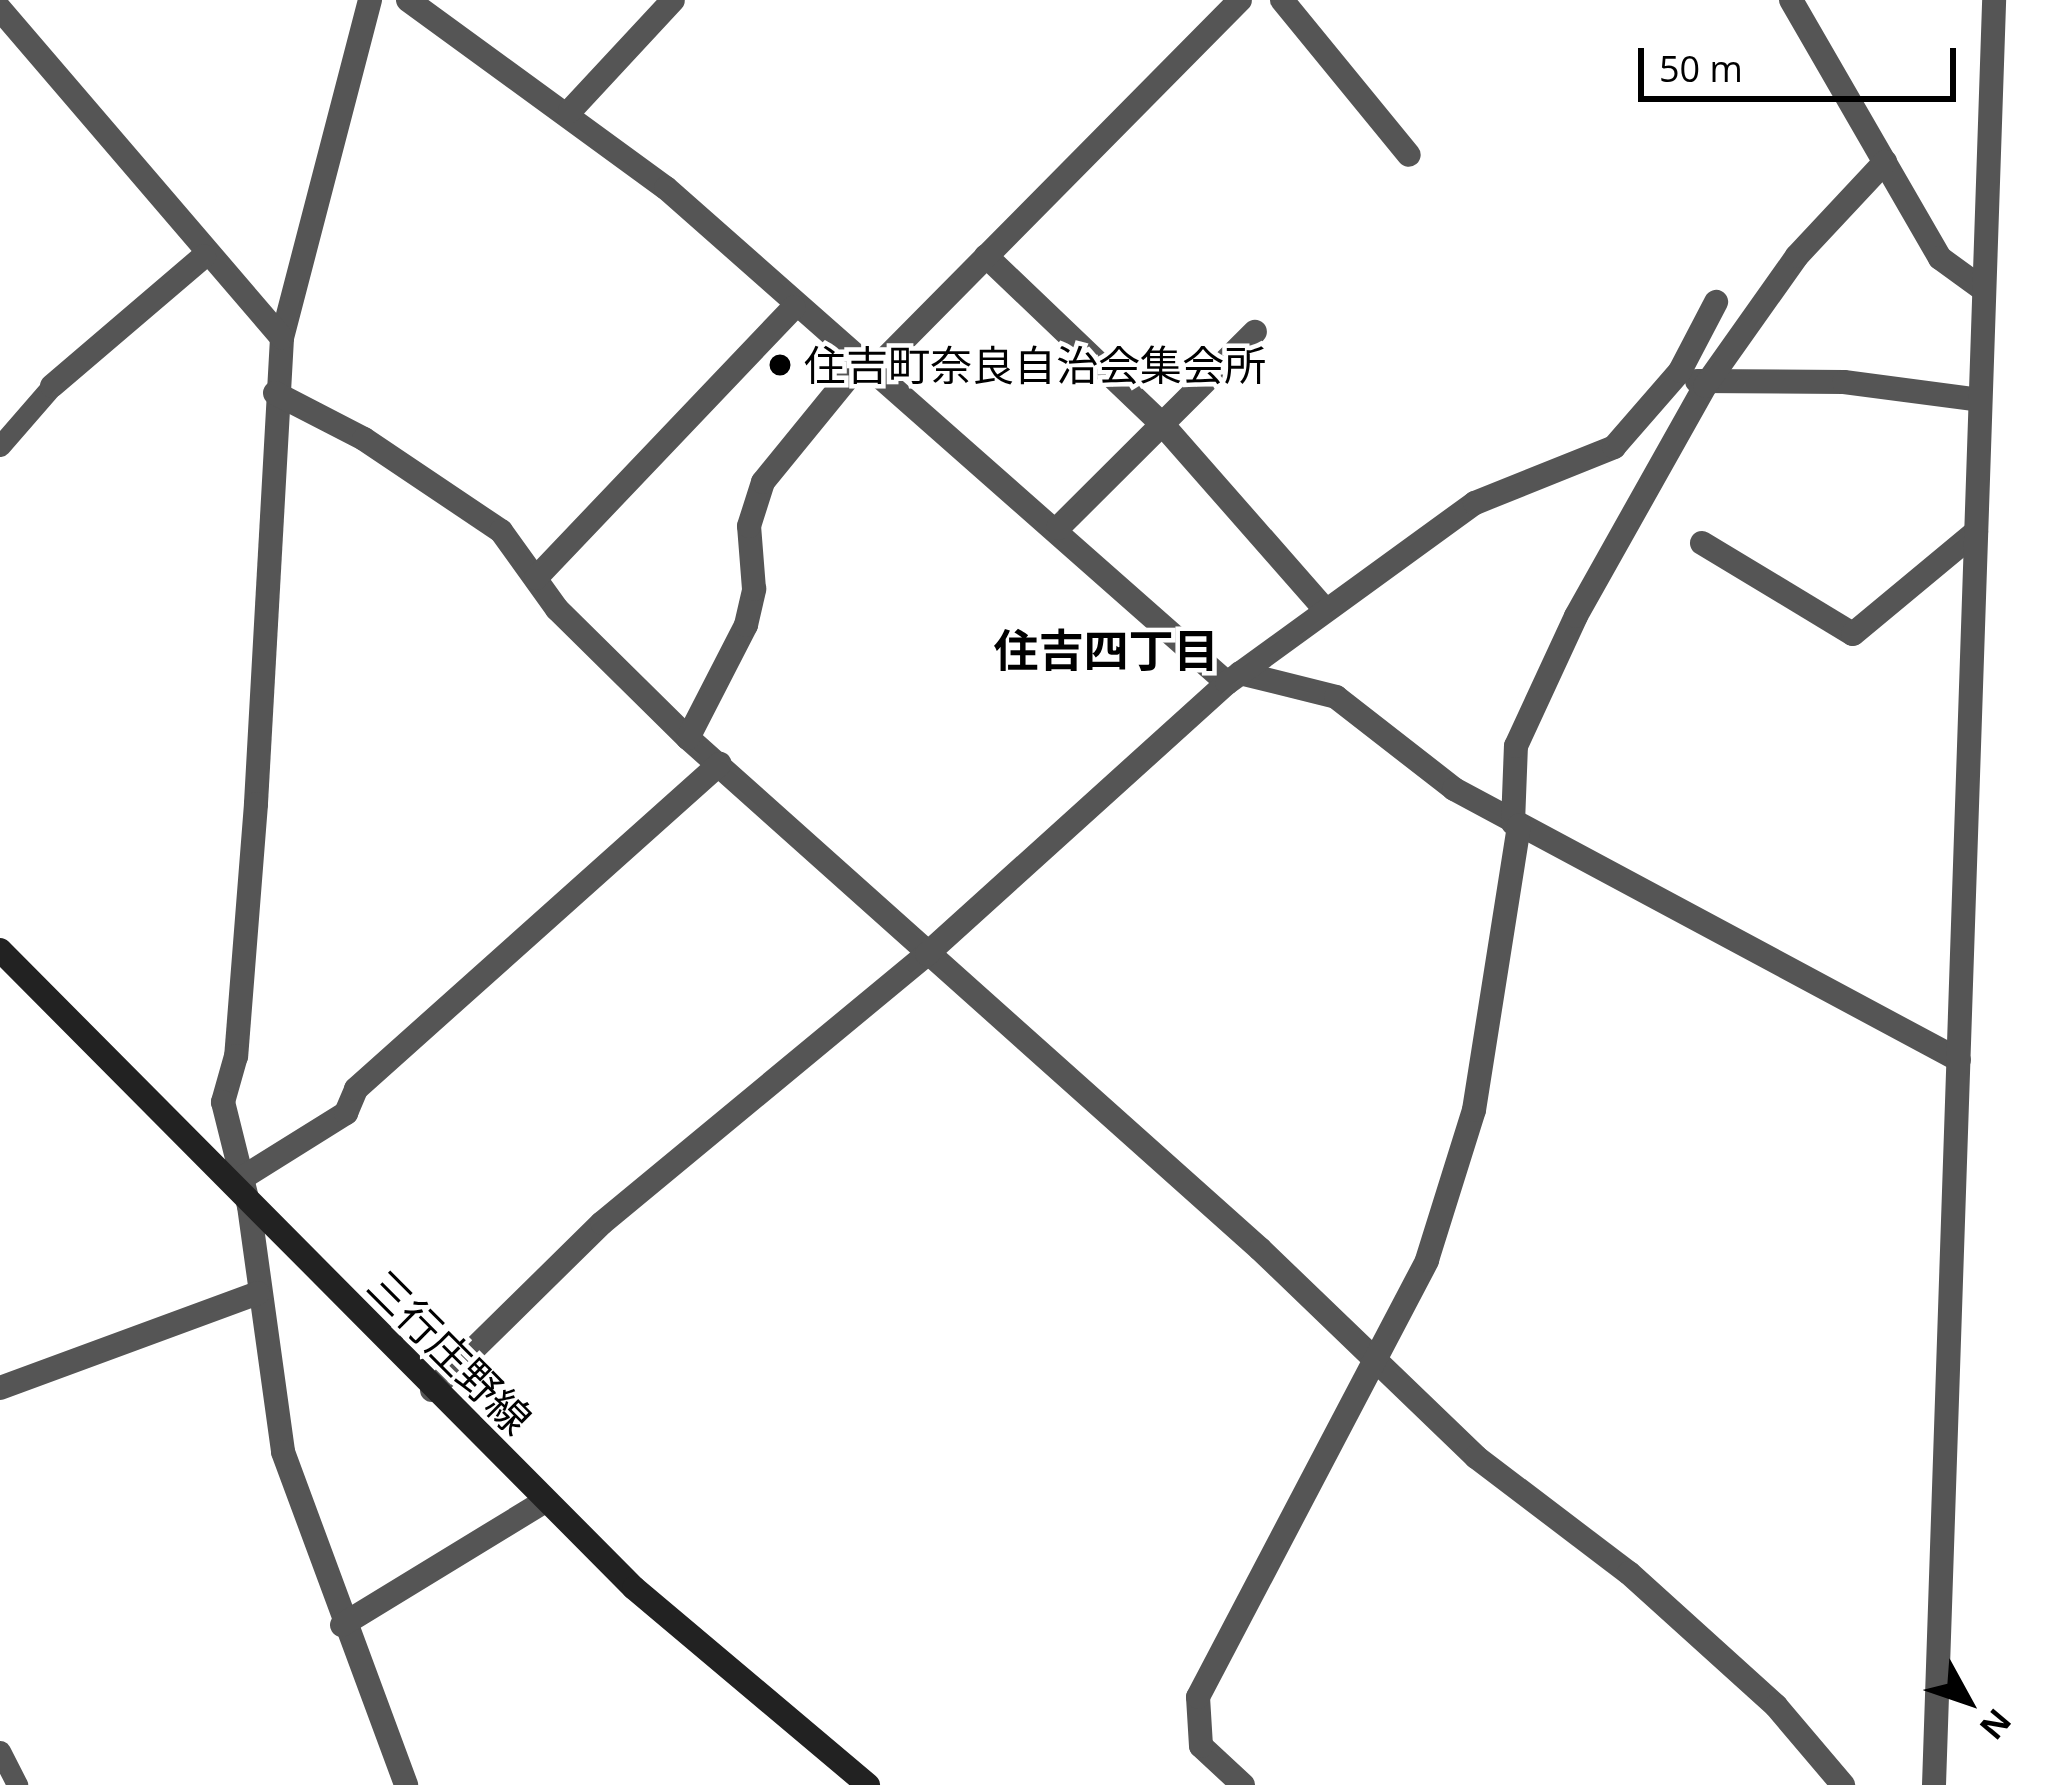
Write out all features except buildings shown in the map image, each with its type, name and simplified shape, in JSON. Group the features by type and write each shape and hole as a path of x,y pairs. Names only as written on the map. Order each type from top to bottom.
{"main road":[{"name":"三行庄野線","path":"0,950 432,1390 651,1604 868,1785"}],"street":[{"path":"370,0 282,338 275,393 256,804 236,1056 223,1102 249,1206 283,1452 342,1625 406,1785"},
{"path":"408,0 570,112 1234,678 1336,697 1454,789 1959,1060"},
{"path":"570,112 673,0"},
{"path":"688,738 746,625 754,589 749,526 763,482 869,365 986,256 1240,0"},
{"path":"1282,0 1409,155"},
{"path":"1791,0 1940,258 1984,290"},
{"path":"1934,1785 1994,0"},
{"path":"0,9 204,256 282,338"},
{"path":"1243,1785 1201,1746 1198,1697 1427,1260 1469,1130 1516,824 1516,746 1576,616 1705,386 1797,256 1885,162"},
{"path":"52,386 204,256"},
{"path":"986,256 1163,425 1324,608"},
{"path":"432,1390 602,1223 927,954 1234,678 1324,608 1475,503 1614,447 1680,371 1716,302"},
{"path":"536,578 794,307"},
{"path":"1058,528 1255,332"},
{"path":"1680,371 1705,386 1844,382 1980,400"},
{"path":"275,393 364,439 501,531 536,578 688,738 1260,1249 1372,1362 1476,1456 1677,1616 1777,1706 1843,1785"},
{"path":"1702,543 1853,634 1976,532"},
{"path":"242,1178 346,1113 356,1089 720,764"},
{"path":"0,1388 258,1293"},
{"path":"342,1625 545,1501"}],"lane":[{"path":"0,446 52,386"},
{"path":"0,1751 17,1785"}],"place":[{"name":"住吉町奈良自治会集会所","path":"780,365"}],"district":[{"name":"住吉四丁目","path":"1106,650"}]}
